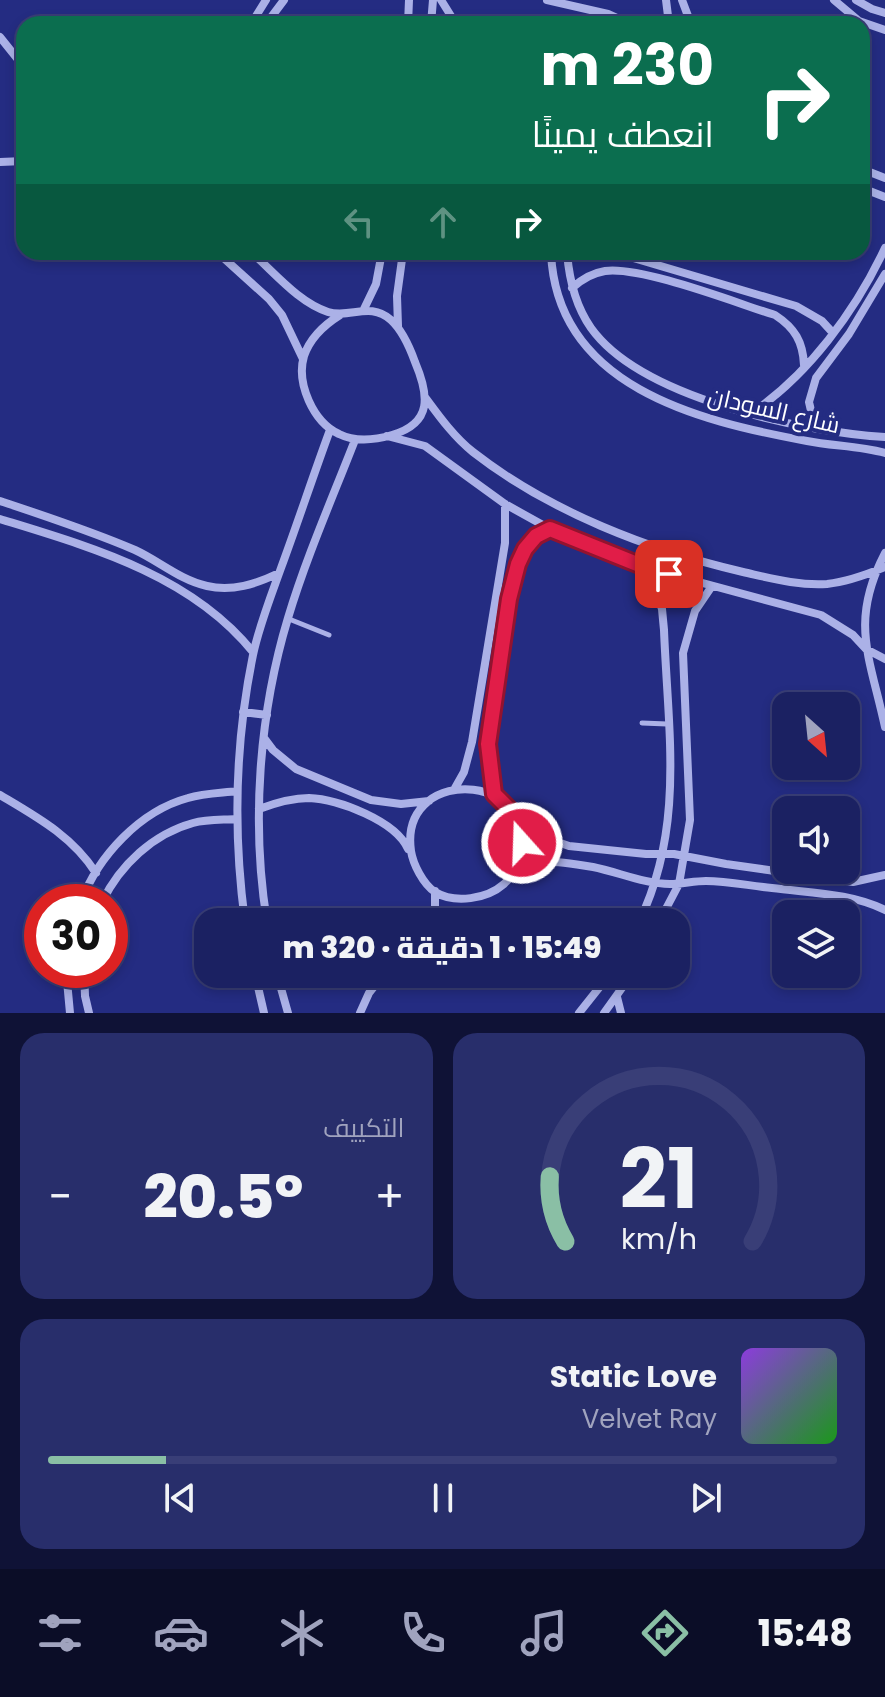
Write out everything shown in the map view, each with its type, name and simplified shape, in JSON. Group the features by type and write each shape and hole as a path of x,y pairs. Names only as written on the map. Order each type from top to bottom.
{"street":[{"path":"271,16 284,0"},
{"path":"547,0 612,16"},
{"path":"834,0 853,16"},
{"path":"856,0 885,13"},
{"path":"0,37 16,57"},
{"path":"750,414 779,392 833,333 885,248"},
{"path":"226,260 282,315 303,359 310,404 330,430 355,440 387,436 413,426 425,408 420,373 398,327 383,314 364,309 340,315 321,329 303,359"},
{"path":"260,260 306,301 340,315"},
{"path":"364,309 376,284 380,260"},
{"path":"398,327 397,296 402,260"},
{"name":"شارع السودان","path":"552,260 558,299 566,320 594,358 630,384 674,405 743,429 885,453"},
{"name":"شارع السودان","path":"568,260 572,288 591,328 623,359 680,390 750,414 815,428 885,437"},
{"path":"646,260 796,306 822,321 833,333"},
{"path":"572,288 593,274 618,270 664,280 775,315 798,336 804,365"},
{"path":"815,428 809,402 816,378 849,334 885,274"},
{"path":"425,397 472,452 520,484 654,547 723,567 807,584 843,582 885,567"},
{"path":"243,908 238,874 237,791 243,712 253,652 330,430"},
{"path":"387,436 425,446 505,504 550,529 647,568 821,615 838,624 866,649 885,659"},
{"path":"264,908 259,809 267,715 288,619 355,440"},
{"path":"0,501 68,523 138,551 186,579 209,586 233,588 257,584 279,573"},
{"path":"455,788 464,772 472,742 505,543 505,504"},
{"path":"0,519 63,539 156,576 222,618 253,652"},
{"path":"494,794 488,744 509,599 525,549 536,536 550,529"},
{"path":"885,553 864,609 866,649 885,727"},
{"path":"645,908 657,883 664,854 672,786 664,630 656,588 647,568"},
{"path":"666,908 679,884 690,820 683,653 695,611 712,586"},
{"path":"243,712 267,715"},
{"path":"264,738 296,769 371,800 401,804 430,801"},
{"path":"259,809 299,798 313,798 349,808 381,822 405,843 412,859 419,873 435,891 457,898 474,898 490,893 503,884 520,858 520,829 515,815 494,794 481,789 455,788 430,801 421,810 411,833 412,859"},
{"path":"90,884 119,841 160,809 186,798 237,791"},
{"path":"0,795 75,844 96,873"},
{"path":"111,884 133,857 171,831 193,823 236,819"},
{"path":"520,829 569,846 685,855 845,881 870,880 885,875"},
{"path":"514,871 533,863 570,863 657,883 708,881 831,895 856,899 885,910"},
{"path":"435,891 435,908"},
{"path":"242,901 263,900"},
{"path":"68,988 70,1013"},
{"path":"85,988 89,1013"},
{"path":"258,988 264,1013"},
{"path":"281,988 288,1013"},
{"path":"360,1013 373,988"},
{"path":"579,1013 599,988"},
{"path":"604,1013 623,988"},
{"path":"617,997 621,1013"}],"lane":[{"path":"288,619 329,635"},
{"path":"642,723 667,724"}],"route":[{"path":"522,843 515,815 494,794 488,744 509,599 525,549 536,536 550,529 669,574"}]}
